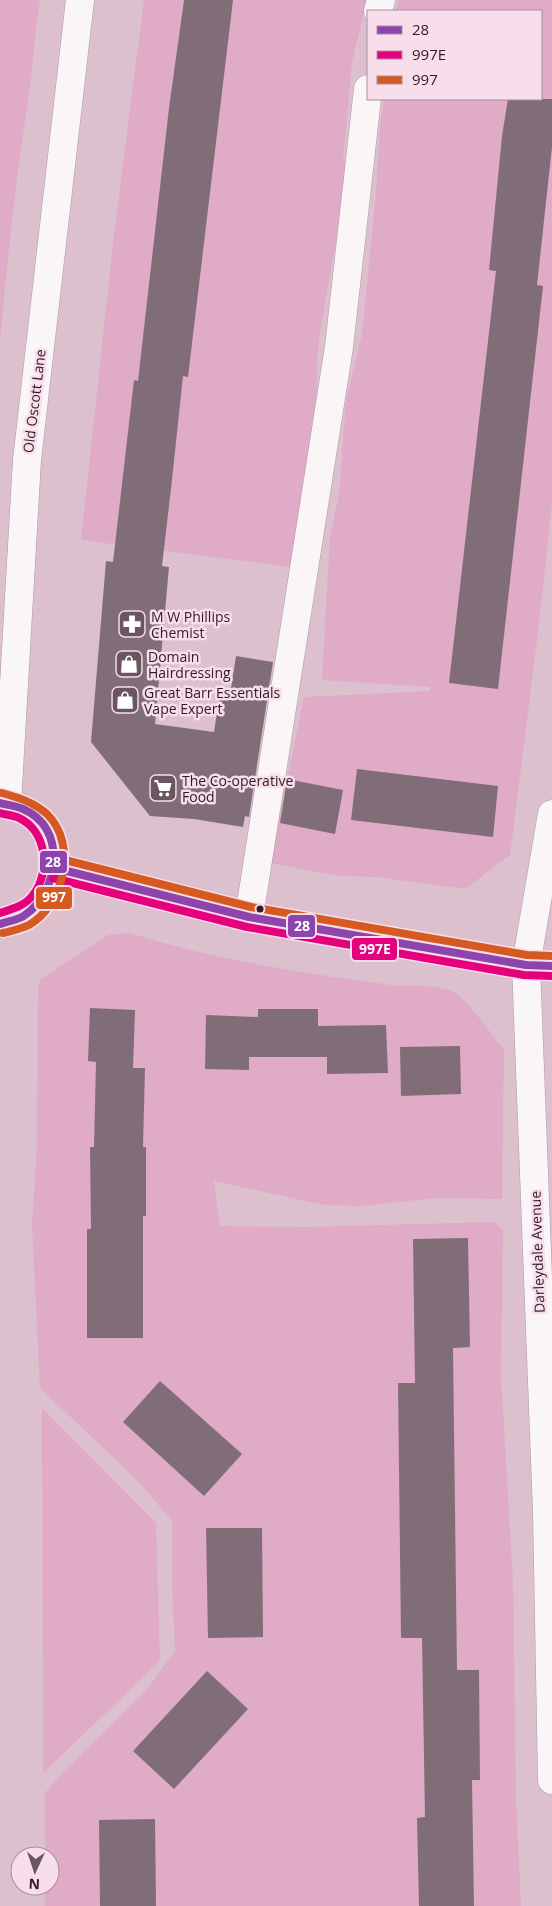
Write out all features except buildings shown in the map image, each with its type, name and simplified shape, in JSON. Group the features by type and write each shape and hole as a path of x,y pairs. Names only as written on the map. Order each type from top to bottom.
{"street":[{"name":"Old Oscott Lane","path":"3,804 27,460 80,0"},
{"path":"249,917 339,347 367,98"},
{"path":"0,924 13,922 21,918 42,902 52,886 55,868 54,851 48,834 37,820 23,810 3,804"},
{"name":"Darleydale Avenue","path":"552,814 539,965 552,1780"},
{"path":"55,868 249,917 539,965"}],"shaded area":[{"path":"0,0 40,0 13,214 0,342"},
{"path":"144,0 367,0 352,62 343,161 349,165 320,333 317,360 316,434 298,568 81,540 114,235"},
{"path":"399,0 552,0 552,503 510,855 465,889 377,877 339,876 270,863 304,697 430,691 430,687 322,680 330,536 339,495 346,401 362,334 384,100 542,100 542,10 396,10"},
{"path":"130,933 194,951 259,965 325,976 398,986 443,988 464,1000 504,1050 502,1199 435,1198 362,1206 325,1205 214,1181 220,1226 305,1227 494,1222 503,1230 501,1375 513,1581 516,1798 521,1906 45,1906 45,1896 60,1896 60,1846 45,1846 45,1793 64,1771 146,1691 175,1651 172,1521 139,1482 40,1388 32,1224 37,1144 38,986 41,979 108,935"},
{"path":"42,1408 156,1523 160,1661 43,1773"}],"transit line":[{"name":"997","path":"2,793 37,806 47,814 57,827 62,841 64,857 63,873 58,889 51,903 41,916 29,925 3,933"},
{"name":"28","path":"0,803 23,809 37,818 47,830 52,844 54,860 46,891 37,904 23,917 0,924"},
{"name":"997E","path":"0,813 19,818 36,832 43,853 44,864 39,886 30,899 18,907 0,913"},
{"name":"997","path":"57,858 251,907 527,955 552,956"},
{"name":"28","path":"55,868 249,917 526,965 552,966"},
{"name":"997E","path":"53,878 247,927 524,975 552,976"}],"place":[{"name":"M W Phillips Chemist","path":"132,624"},
{"name":"Domain Hairdressing","path":"129,664"},
{"name":"Great Barr Essentials Vape Expert","path":"125,700"},
{"name":"The Co-operative Food","path":"163,788"}]}
